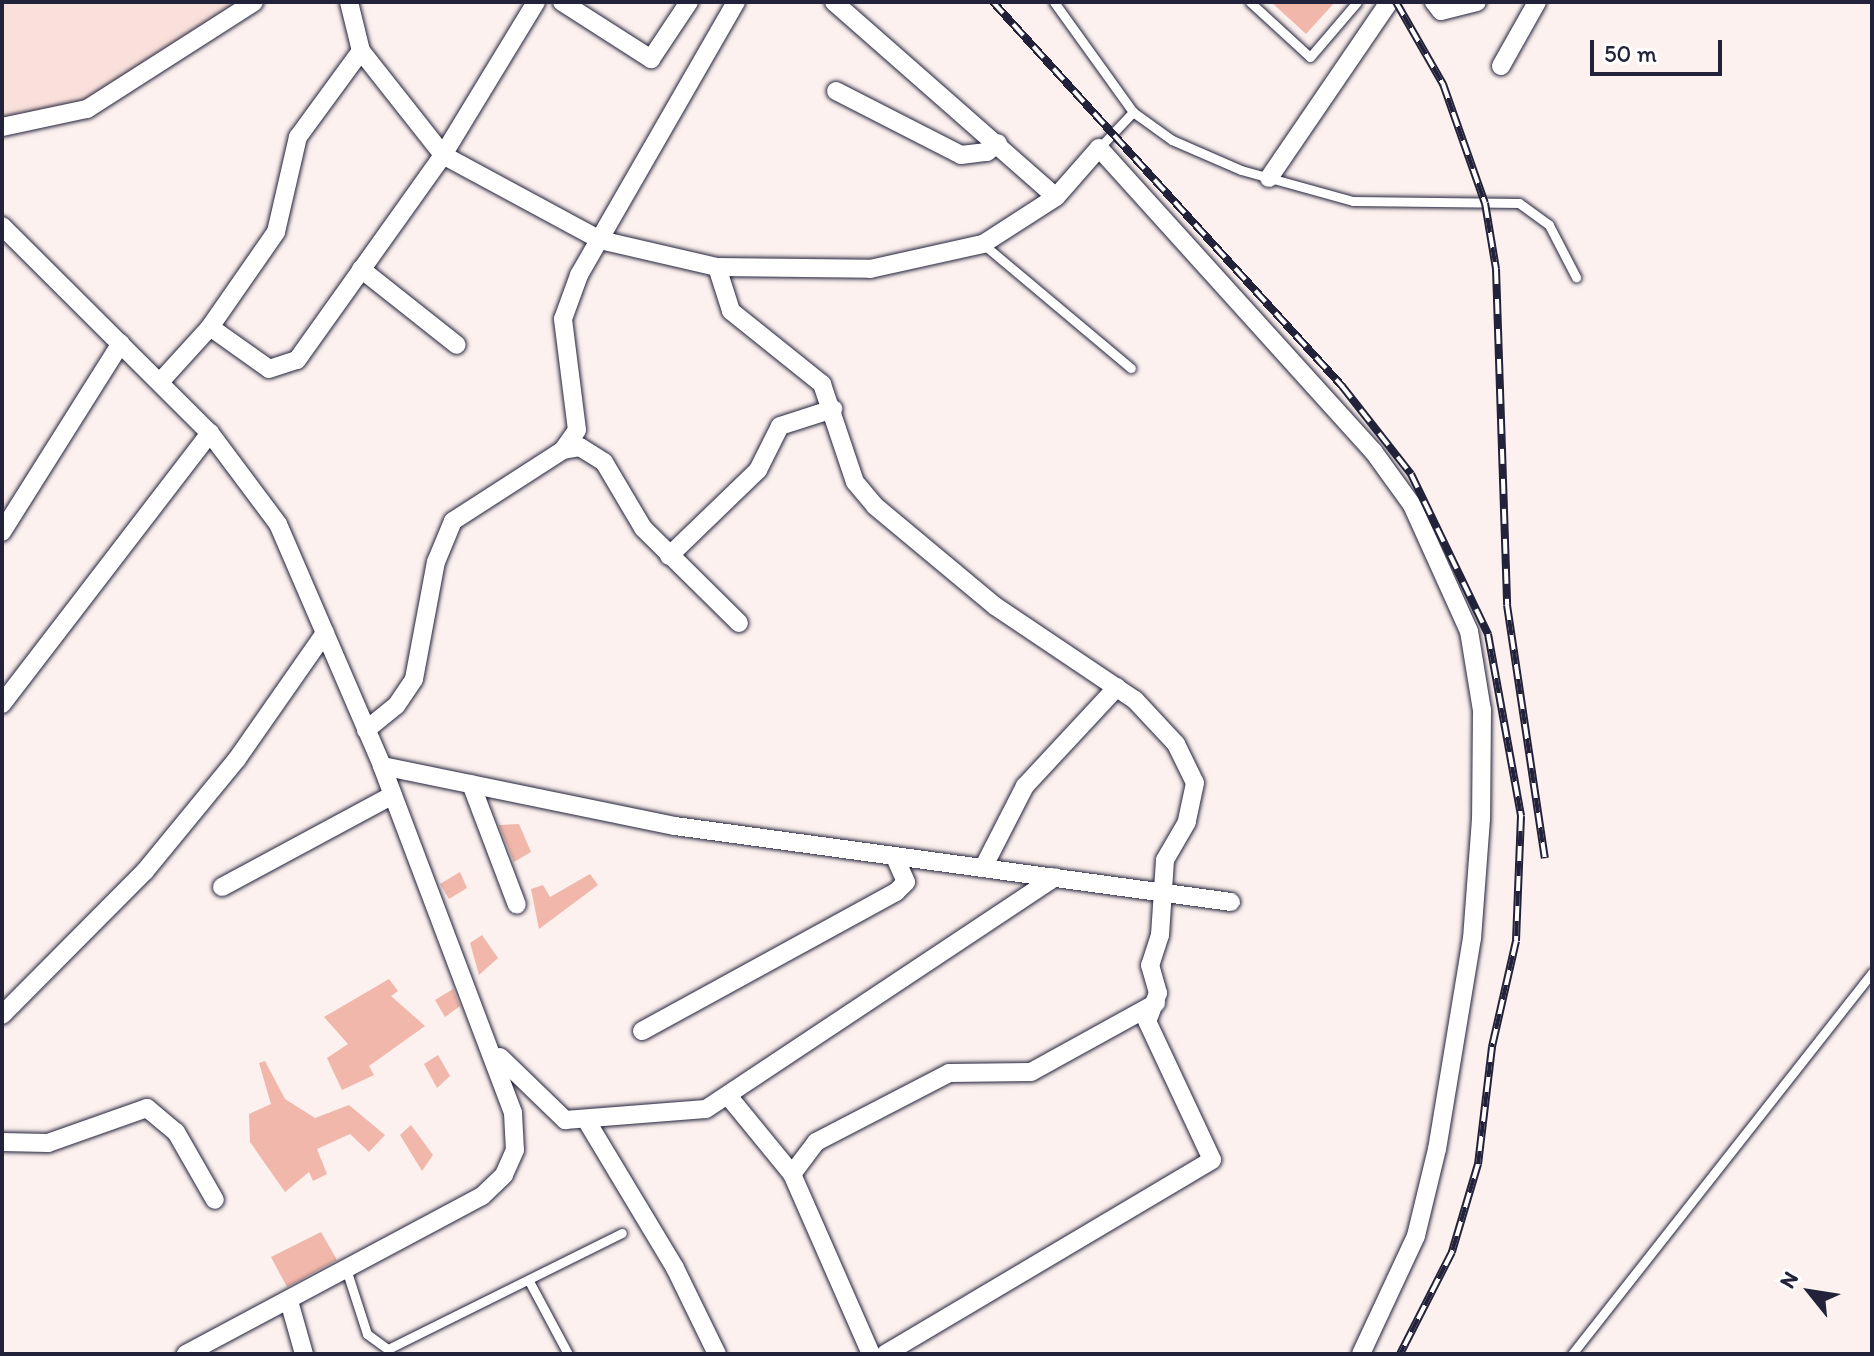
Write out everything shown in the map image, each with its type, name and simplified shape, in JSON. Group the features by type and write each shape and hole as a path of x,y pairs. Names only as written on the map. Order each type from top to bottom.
{"street":[{"path":"2,127 87,109 254,2"},
{"path":"349,2 361,51 443,155 600,240 717,267 870,269 983,244 1056,197 1099,148 1373,451 1412,505 1469,631 1482,710 1481,819 1460,1027 1416,1236 1361,1354"},
{"path":"210,327 269,369 285,370 443,155 536,2"},
{"path":"562,2 651,59 689,2"},
{"path":"834,2 1056,197"},
{"path":"1269,178 1389,2"},
{"path":"1434,2 1441,11 1477,2"},
{"path":"1501,66 1537,2"},
{"path":"366,730 396,706 414,679 436,562 453,521 563,450 577,430 563,319 600,240 732,3"},
{"path":"160,382 210,327 276,232 298,137 361,51"},
{"path":"836,91 961,155 987,152 998,143"},
{"path":"2,226 210,433 278,524 382,766 490,1043 513,1113 515,1150 504,1175 430,1228 186,1354"},
{"path":"717,267 731,311 797,358 833,409 855,482 875,506 995,606 1117,687 1176,744 1195,783 1191,811 1165,860 1163,893 1150,965 1156,1003 1149,1033 1211,1151 1209,1164 885,1354"},
{"path":"361,269 457,345"},
{"path":"2,532 121,343"},
{"path":"669,556 758,470 780,426 833,409"},
{"path":"2,704 210,433"},
{"path":"563,450 580,447 604,462 643,528 739,623"},
{"path":"2,1015 145,871 237,759 325,633"},
{"path":"983,868 1025,786 1117,687"},
{"path":"382,766 675,826 1231,902"},
{"path":"471,784 517,905"},
{"path":"222,887 393,795"},
{"path":"642,1031 896,892 906,882 895,857"},
{"path":"490,1043 545,1106 588,1123 706,1109 729,1097 1055,877"},
{"path":"792,1174 816,1142 949,1073 1031,1072 1156,1003"},
{"path":"729,1097 792,1174 871,1354"},
{"path":"2,1142 48,1143 147,1108 176,1132 215,1200"},
{"path":"588,1123 675,1268 717,1354"},
{"path":"289,1301 304,1354"}],"lane":[{"path":"1054,2 1133,112 1172,140 1269,178 1353,201 1519,203 1549,225 1576,277"},
{"path":"1250,2 1310,57 1357,2"},
{"path":"1099,148 1133,112"},
{"path":"983,244 1131,368"},
{"path":"1572,1354 1872,973"},
{"path":"347,1272 367,1334 388,1349 622,1233"},
{"path":"529,1281 568,1354"}],"shaded area":[{"path":"2,2 254,2 124,88 2,127"}],"building":[{"path":"1271,2 1335,2 1306,34"},
{"path":"519,824 531,852 514,862 499,825"},
{"path":"460,872 467,888 449,899 440,884"},
{"path":"590,874 598,885 539,929 531,889 543,885 550,897"},
{"path":"482,935 498,958 479,975 470,943"},
{"path":"389,979 398,991 391,996 425,1026 369,1066 374,1075 342,1090 327,1058 348,1044 324,1017"},
{"path":"453,989 460,1006 445,1017 435,1000"},
{"path":"438,1055 450,1076 437,1088 424,1064"},
{"path":"265,1061 285,1099 315,1118 349,1105 385,1135 369,1152 350,1134 317,1149 327,1174 313,1181 309,1172 285,1192 250,1142 249,1114 271,1104 259,1063"},
{"path":"411,1125 433,1155 422,1171 400,1135"},
{"path":"321,1232 337,1260 287,1287 271,1257"}],"railway":[{"path":"993,2 1342,386 1411,474 1488,634 1521,816 1516,941 1492,1047 1478,1164 1452,1252 1400,1354"},
{"path":"1396,2 1443,84 1485,203 1496,269 1507,605 1545,858"}]}
